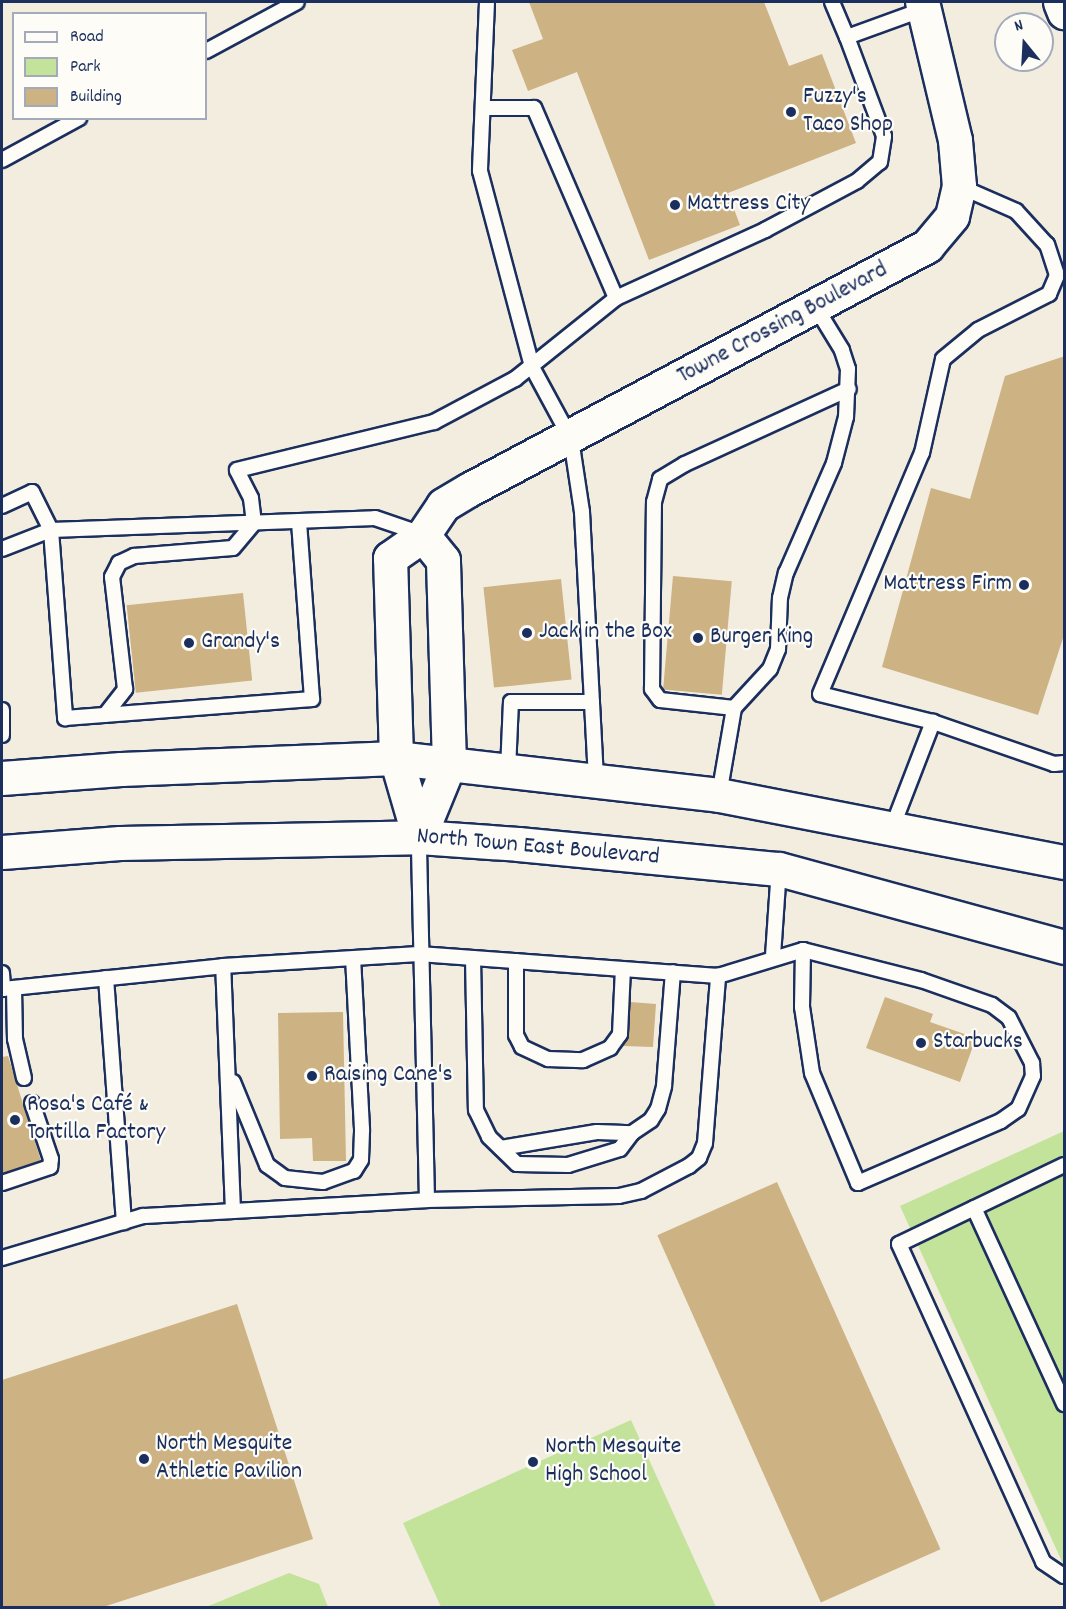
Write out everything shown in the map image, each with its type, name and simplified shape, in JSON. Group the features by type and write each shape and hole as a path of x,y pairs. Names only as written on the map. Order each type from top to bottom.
{"main road":[{"path":"1060,2 1065,12"},
{"name":"Towne Crossing Boulevard","path":"419,837 396,758 390,558 423,535 443,505 571,439 927,246 952,216 959,186 955,140 923,5"},
{"path":"419,837 449,764 443,560 423,535"},
{"path":"2,778 121,769 396,758 719,795 1065,862"},
{"name":"North Town East Boulevard","path":"2,852 120,843 419,837 779,869 1065,947"}],"lane":[{"path":"207,50 297,2"},
{"path":"487,2 480,171 532,367 571,439 582,512 596,781"},
{"path":"105,715 125,689 112,577 119,563 134,556 233,549 254,523 251,498 237,470 434,422 532,367 616,298 765,230 856,181 880,162 884,136 832,2"},
{"path":"847,37 923,5"},
{"path":"483,108 534,108 616,298"},
{"path":"2,160 75,120"},
{"path":"959,186 1016,211 1047,245 1057,275 1049,294 978,330 943,359 922,453 820,694 933,722 1054,764 1065,763"},
{"path":"719,795 734,708 770,669 778,649 780,598 786,573 834,463 846,417 849,389 842,350 815,306"},
{"path":"734,708 660,700 652,689 653,513 660,479 849,389"},
{"path":"2,507 32,492 51,530 65,718 312,699 299,521"},
{"path":"2,549 51,530 375,518 423,535"},
{"path":"508,770 511,702 592,702"},
{"path":"2,710 2,735"},
{"path":"892,828 933,722"},
{"path":"419,837 418,954 427,1200"},
{"path":"773,956 779,869"},
{"path":"6,988 223,966 418,954 718,976 773,956 803,950 921,980 992,1005 1009,1018 1032,1062 1033,1076 1018,1109 982,1130 858,1184 812,1073 802,1007 803,950"},
{"path":"473,958 476,1110 489,1137 517,1164 568,1165 620,1149 632,1133"},
{"path":"228,1069 249,1127 267,1165 285,1178 302,1181 323,1182 354,1171 361,1160 362,1129 353,959"},
{"path":"516,961 516,1035 522,1047 548,1059 583,1059 610,1048 620,1034 623,969"},
{"path":"223,966 233,1211"},
{"path":"501,1148 597,1132 632,1133 643,1128 658,1109 664,1086 673,972"},
{"path":"2,973 24,1078"},
{"path":"2,1258 143,1216 427,1200 619,1196 641,1191 689,1166 699,1158 705,1143 718,976"},
{"path":"106,978 124,1222"},
{"path":"2,1183 50,1167 51,1159 32,1103"},
{"path":"1064,1167 899,1244 1043,1562 1065,1576"},
{"path":"974,1208 1065,1404"}],"green space":[{"path":"1064,1131 1064,1566 900,1206"},
{"path":"631,1420 716,1607 441,1607 403,1523"},
{"path":"289,1573 319,1584 328,1607 206,1607"}],"building":[{"path":"529,2 764,2 789,66 822,54 856,143 728,193 740,225 649,260 577,72 528,91 512,50 543,39"},
{"path":"1065,356 1065,632 1038,715 882,667 931,488 970,499 1005,376"},
{"name":"Burger King","path":"673,576 732,581 722,695 663,690"},
{"name":"Jack in the Box","path":"561,579 572,679 494,688 483,587"},
{"name":"Grandy's","path":"243,593 252,681 136,693 127,605"},
{"name":"Starbucks","path":"885,997 933,1014 930,1022 976,1038 960,1082 866,1048"},
{"path":"630,1002 656,1004 653,1047 623,1046 629,1034"},
{"name":"Raising Cane's","path":"343,1012 346,1161 313,1161 312,1138 280,1139 278,1013"},
{"name":"Rosa's Café & Tortilla Factory","path":"8,1056 41,1161 2,1174 2,1057"},
{"path":"777,1182 941,1549 821,1603 657,1235"},
{"name":"North Mesquite Athletic Pavilion","path":"237,1304 313,1539 100,1608 2,1608 2,1380"}],"place":[{"name":"Fuzzy's Taco Shop","path":"791,112"},
{"name":"Mattress City","path":"675,205"},
{"name":"Mattress Firm","path":"1024,585"},
{"name":"Jack in the Box","path":"527,633"},
{"name":"Burger King","path":"698,638"},
{"name":"Grandy's","path":"189,643"},
{"name":"Starbucks","path":"921,1043"},
{"name":"Raising Cane's","path":"312,1076"},
{"name":"Rosa's Café & Tortilla Factory","path":"15,1120"},
{"name":"North Mesquite Athletic Pavilion","path":"144,1459"},
{"name":"North Mesquite High School","path":"533,1462"}]}
